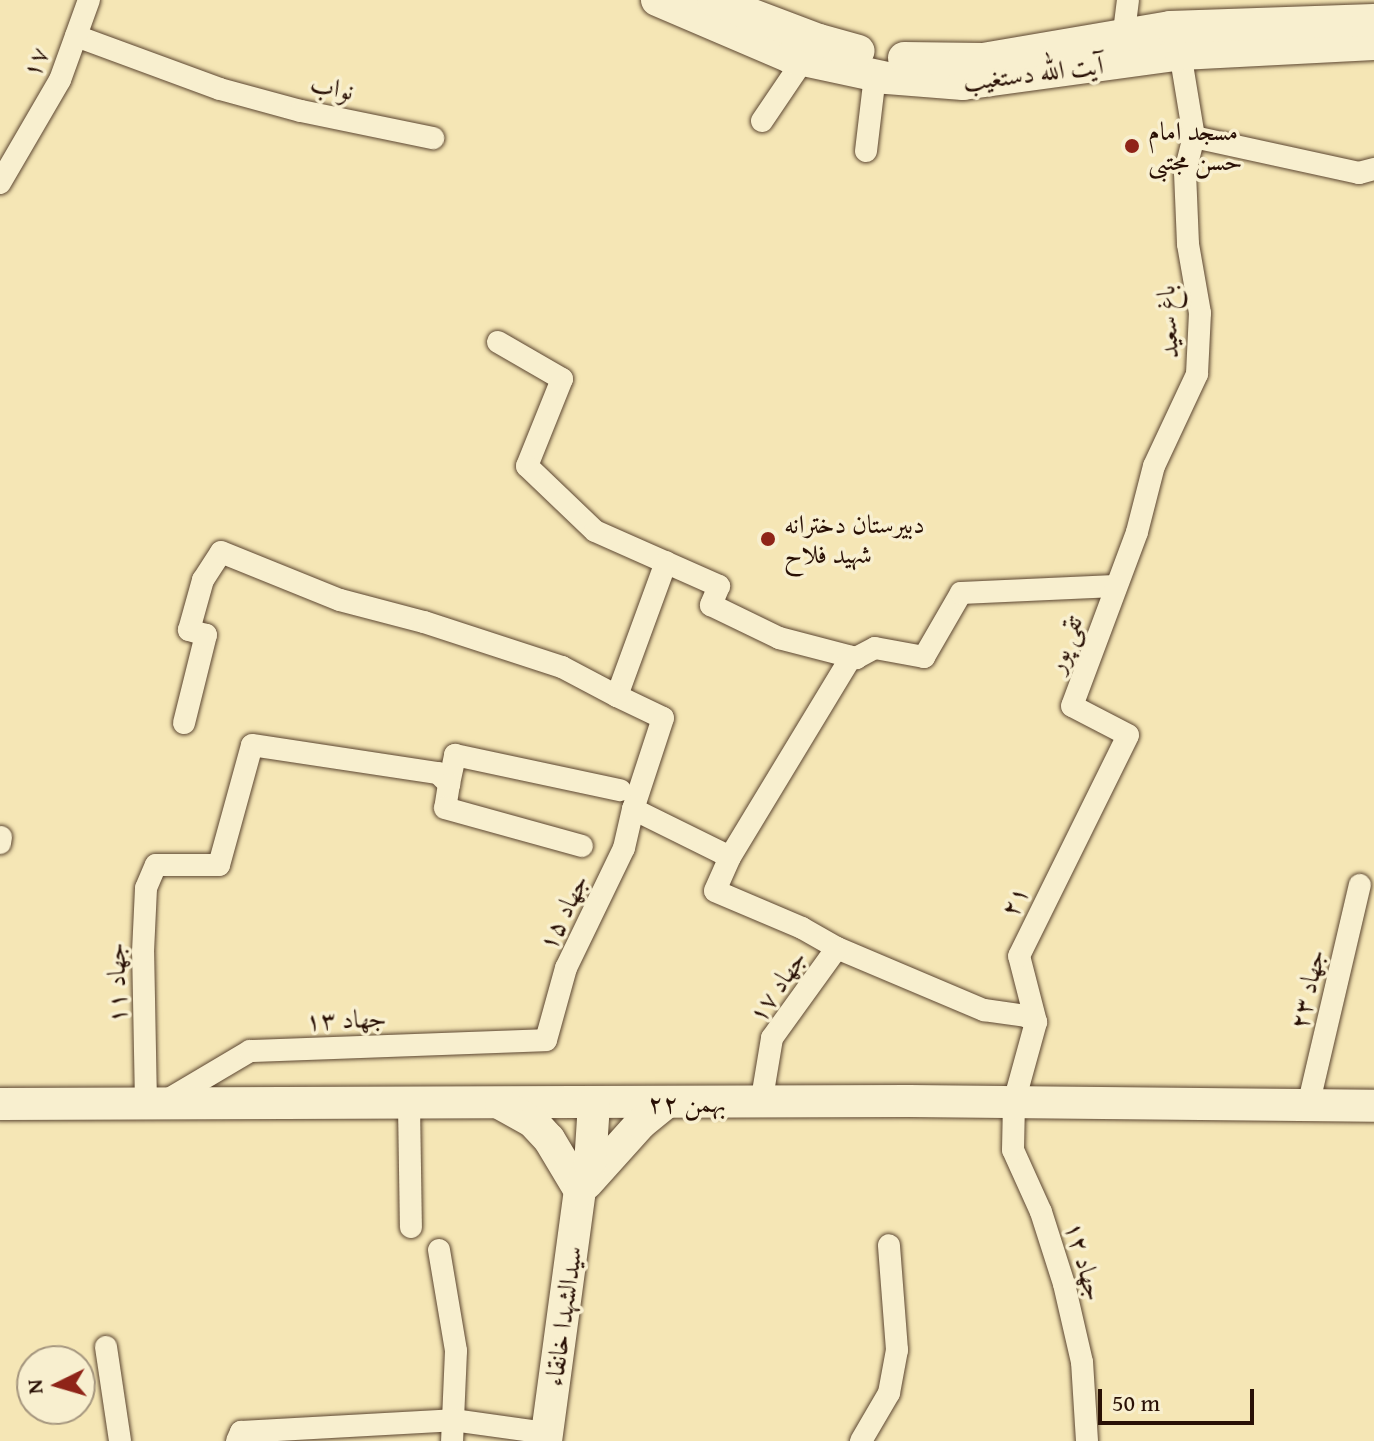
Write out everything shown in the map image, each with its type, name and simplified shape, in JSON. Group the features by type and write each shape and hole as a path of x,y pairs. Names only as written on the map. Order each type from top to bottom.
{"main road":[{"name":"آیت الله دستغیب","path":"657,0 689,16 804,59 875,75 963,84 1122,49 1178,40 1374,20"},
{"name":"آیت الله دستغیب","path":"713,0 819,40 875,55 931,60 983,59 1122,49"},
{"name":"آیت الله دستغیب","path":"1178,40 1374,44"},
{"name":"۲۲ بهمن","path":"0,1104 1014,1102 1374,1106"},
{"name":"سیدالشهدا خانقاء","path":"546,1437 580,1191 574,1173 585,1103"},
{"path":"501,1104 533,1122 549,1139 580,1191 623,1141 666,1103"}],"street":[{"name":"۱۷","path":"0,183 60,80 89,0"},
{"path":"1122,49 1128,0"},
{"name":"نواب","path":"76,36 220,89 301,111 433,138"},
{"path":"1178,40 1194,137 1359,173 1374,169"},
{"path":"762,121 804,59"},
{"path":"866,151 875,75"},
{"name":"باغ سعید","path":"1115,586 1137,532 1154,466 1197,374 1200,313 1188,244 1185,172 1194,137"},
{"path":"498,342 562,379 527,466 595,531 719,586 711,605 779,638 856,658 875,648 924,657 961,593 1115,586"},
{"path":"184,723 206,635 189,630 203,580 221,552 340,600 424,622 562,667 617,696 666,562"},
{"name":"تقی پور","path":"1115,586 1072,706 1128,735"},
{"path":"851,657 730,857 715,891 802,928 837,948 984,1010 1026,1016 1036,1022"},
{"name":"جهاد ۱۵","path":"546,1040 566,968 624,848 633,809 663,718 617,696"},
{"name":"۲۱","path":"1014,1102 1036,1022 1019,956 1128,735"},
{"name":"جهاد ۱۱","path":"154,1103 143,952 146,888 156,865 219,865 252,745 438,773 449,784"},
{"path":"582,846 445,808 455,755 620,790"},
{"path":"633,809 730,857"},
{"path":"0,843 1,837"},
{"name":"جهاد ۲۳","path":"1308,1106 1360,885"},
{"name":"جهاد ۱۷","path":"761,1104 772,1038 837,948"},
{"name":"جهاد ۱۳","path":"154,1103 250,1051 546,1040"},
{"name":"جهاد ۱۲","path":"1014,1102 1013,1150 1041,1212 1064,1284 1082,1362 1087,1441"},
{"path":"409,1105 411,1227"},
{"path":"861,1441 889,1393 897,1350 889,1245"},
{"path":"439,1250 456,1351 452,1431"},
{"path":"106,1347 120,1441"},
{"path":"237,1441 241,1432 452,1431 546,1437"}],"place":[{"name":"مسجد امام حسن مجتبی","path":"1132,146"},
{"name":"دبیرستان دخترانه شهید فلاح","path":"768,539"}]}
